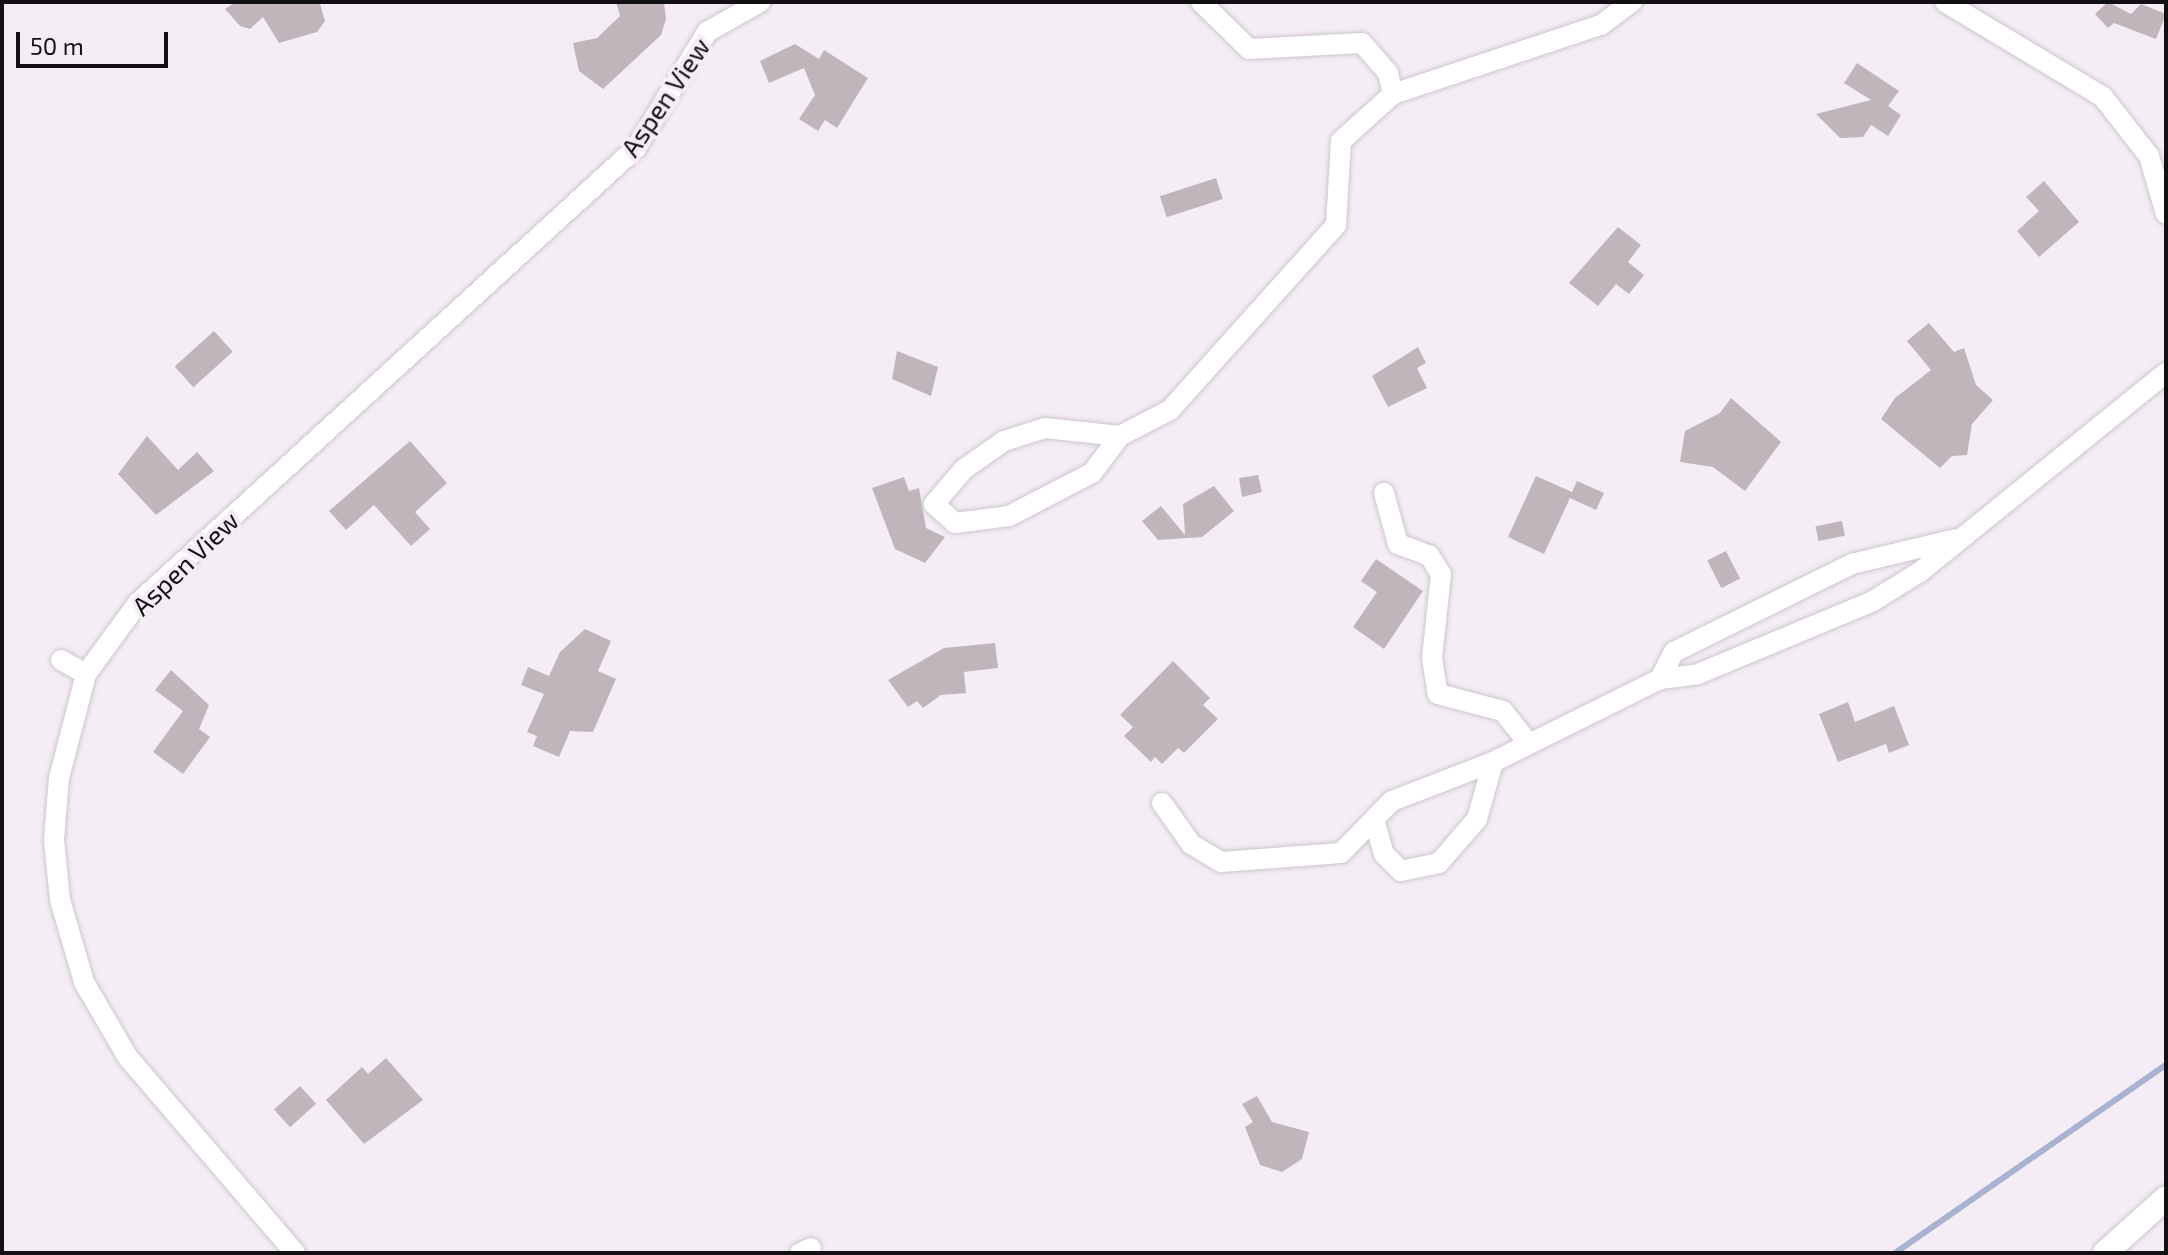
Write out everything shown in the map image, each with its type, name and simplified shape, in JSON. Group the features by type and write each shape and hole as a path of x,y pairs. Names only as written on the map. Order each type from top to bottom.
{"street":[{"name":"Aspen View","path":"295,1253 127,1056 84,982 60,900 54,840 59,778 86,674 138,603 636,148 707,32 760,2"},
{"path":"1201,2 1249,49 1362,43 1388,73 1393,94"},
{"path":"1120,436 1045,428 1004,441 964,469 934,504 955,523 1009,516 1092,473 1120,436 1170,410 1336,225 1341,141 1393,94 1601,25 1632,2"},
{"path":"1945,2 2103,97 2149,156 2166,214"},
{"path":"1162,803 1191,844 1221,862 1341,853 1375,823 1392,801 1493,762 1660,679 1689,677 1873,601 2166,373"},
{"path":"1384,493 1398,544 1429,555 1441,574 1432,658 1438,694 1503,711 1529,744"},
{"path":"1660,679 1674,652 1852,564 1956,539"},
{"path":"61,660 86,674"},
{"path":"1375,823 1384,854 1401,871 1439,863 1477,819 1493,762"},
{"path":"2105,1253 2166,1198"}],"building":[{"path":"236,2 320,4 325,21 317,32 279,43 263,17 250,29 240,26 225,9"},
{"path":"616,2 664,2 666,19 661,35 603,89 579,71 573,43 597,38 620,16"},
{"path":"2108,2 2131,14 2141,4 2166,14 2156,39 2114,23 2108,28 2095,14"},
{"path":"795,44 819,59 824,50 868,78 837,128 825,120 818,131 799,119 815,95 804,68 769,83 760,61"},
{"path":"1857,63 1899,91 1888,106 1901,115 1888,136 1871,125 1863,137 1840,138 1816,114 1871,100 1844,83"},
{"path":"1216,178 1223,199 1167,217 1160,196"},
{"path":"2044,181 2079,222 2039,257 2017,231 2039,211 2026,197"},
{"path":"1618,227 1641,245 1628,262 1644,275 1629,294 1616,284 1598,306 1569,283"},
{"path":"1929,323 1954,352 1964,348 1976,385 1993,400 1972,424 1967,455 1952,456 1940,468 1881,419 1895,398 1931,370 1907,341"},
{"path":"214,331 233,352 193,387 175,366"},
{"path":"1418,347 1426,363 1417,368 1427,388 1388,407 1372,376"},
{"path":"897,351 938,367 931,396 892,379"},
{"path":"1731,398 1781,442 1745,491 1713,467 1680,462 1685,431 1720,413"},
{"path":"147,436 178,470 197,452 214,471 156,515 118,474"},
{"path":"410,441 447,483 415,512 430,529 411,546 374,505 346,530 329,511"},
{"path":"1258,475 1262,492 1242,497 1239,478"},
{"path":"1536,476 1572,492 1577,481 1604,493 1596,510 1570,498 1544,554 1508,537"},
{"path":"904,477 909,491 919,488 926,528 945,537 925,563 895,549 872,488"},
{"path":"1214,486 1234,511 1202,537 1158,540 1142,521 1161,506 1185,535 1183,504"},
{"path":"1842,521 1845,536 1818,541 1815,526"},
{"path":"1726,551 1740,579 1721,588 1707,561"},
{"path":"1376,559 1423,591 1384,649 1353,627 1377,592 1361,581"},
{"path":"585,629 611,641 598,671 616,679 593,732 570,731 559,757 533,746 537,736 527,732 544,694 521,685 528,667 549,676 560,652"},
{"path":"995,643 998,668 964,672 966,693 941,695 923,708 917,701 908,707 888,680 944,648"},
{"path":"1173,661 1210,698 1203,705 1218,719 1184,753 1178,748 1162,764 1155,757 1151,762 1124,736 1133,727 1120,715"},
{"path":"171,670 209,705 199,729 210,737 183,774 153,752 183,711 155,690"},
{"path":"1848,702 1855,722 1894,706 1909,745 1889,753 1886,744 1838,762 1819,714"},
{"path":"386,1058 423,1100 364,1144 326,1100 362,1067 368,1074"},
{"path":"300,1086 316,1104 290,1127 274,1109"},
{"path":"1257,1096 1272,1122 1309,1132 1302,1159 1282,1172 1260,1165 1245,1127 1253,1122 1242,1104"}],"waterway":[{"path":"1895,1253 2166,1065"}]}
